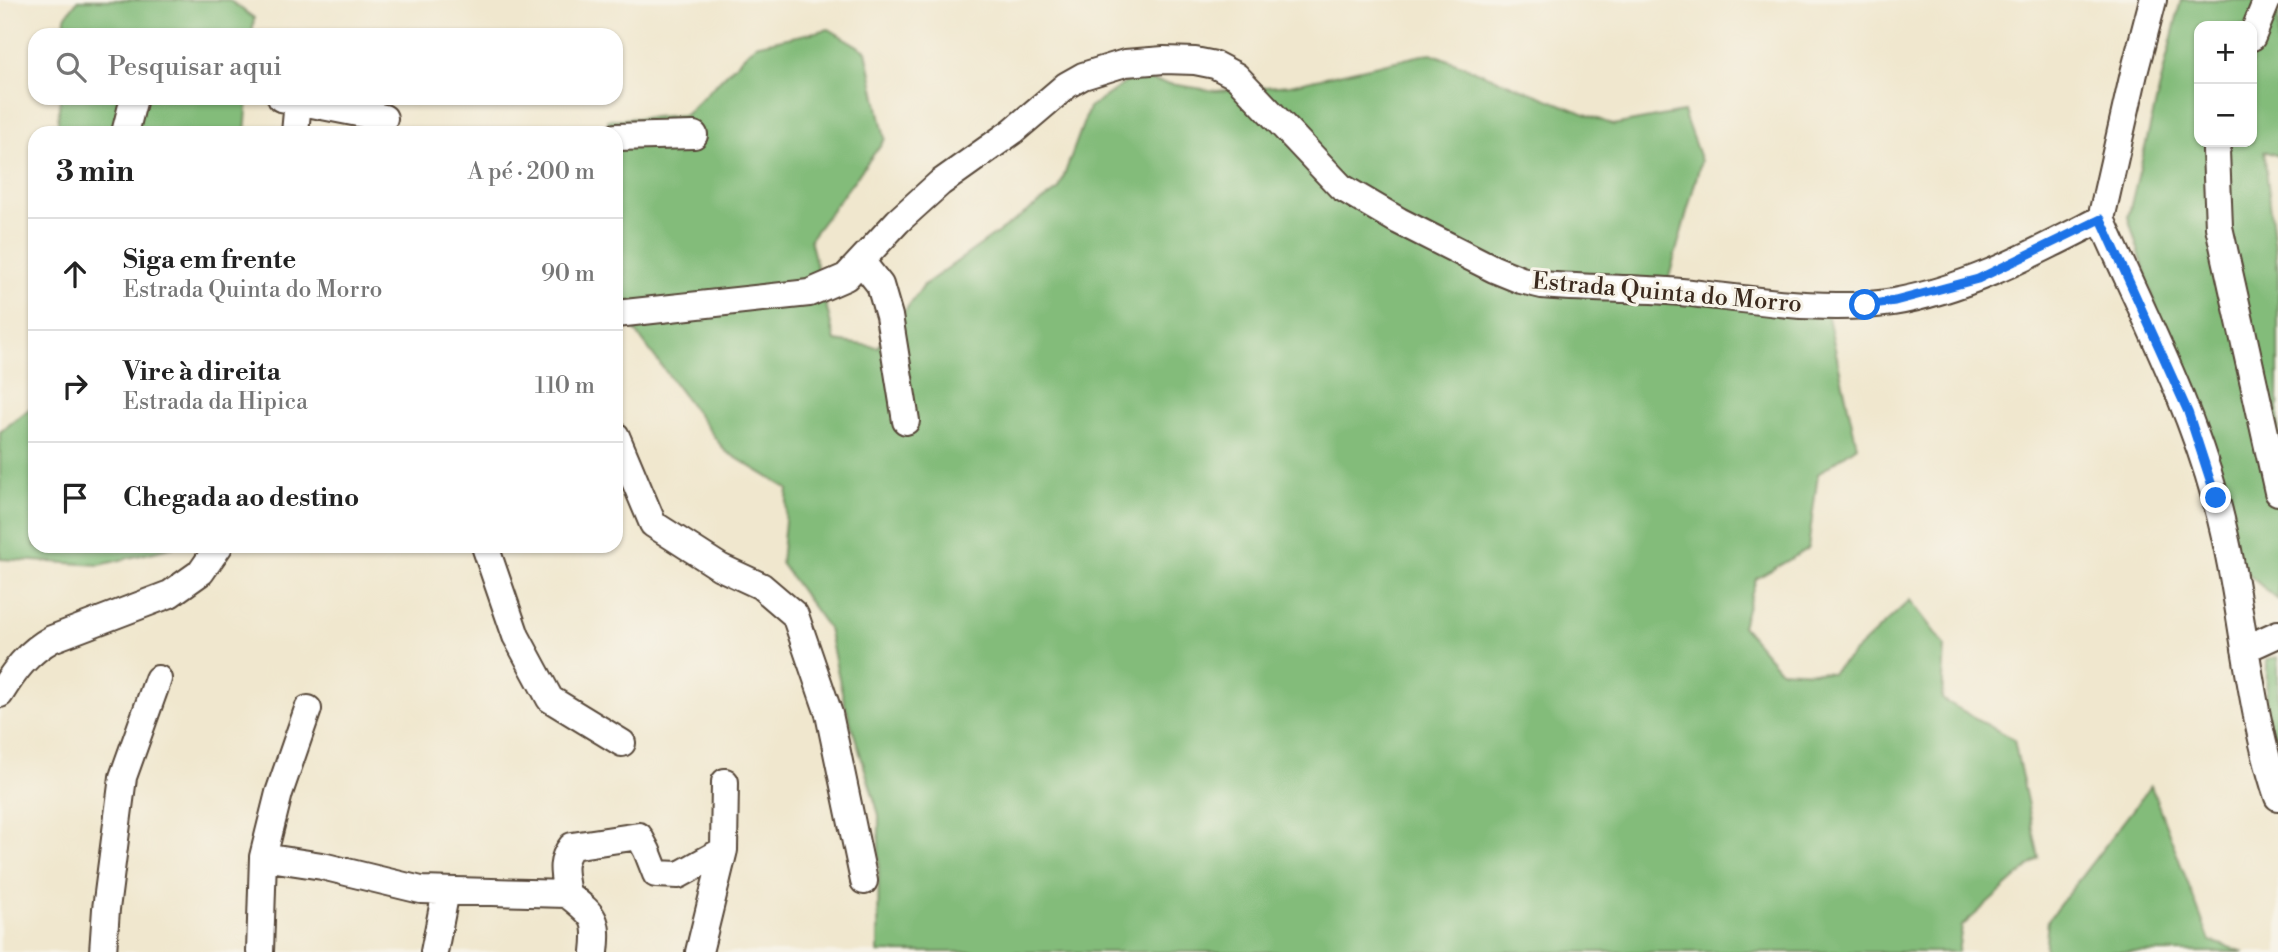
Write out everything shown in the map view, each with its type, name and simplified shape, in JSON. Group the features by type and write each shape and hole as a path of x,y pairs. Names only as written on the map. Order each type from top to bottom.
{"street":[{"path":"2153,0 2101,219 2188,412 2216,498 2245,649 2278,797"},
{"path":"2257,25 2267,0"},
{"name":"Estrada Quinta do Morro","path":"623,313 809,293 846,277 898,221 940,183 987,150 1068,85 1083,76 1125,63 1164,60 1215,65 1236,76 1341,187 1399,221 1494,269 1542,285 1676,292 1833,306 1865,305 1895,301 1978,279 2101,219"},
{"path":"126,126 132,105"},
{"path":"291,105 294,126"},
{"path":"316,105 384,118"},
{"path":"623,137 694,135"},
{"path":"2217,147 2219,227 2278,492"},
{"path":"861,261 880,285 889,316 906,421"},
{"path":"623,453 653,524 720,567 761,586 795,615 829,713 864,881"},
{"path":"0,694 12,675 36,648 52,639 170,594 201,572 214,553"},
{"path":"487,553 516,636 550,699 622,743"},
{"path":"2245,649 2278,634"},
{"path":"103,952 123,778 158,679"},
{"path":"260,952 263,857 279,793 308,709"},
{"path":"699,952 724,850 725,782"},
{"path":"567,894 563,870 564,855 572,846 639,836 656,874 679,875 724,850"},
{"path":"263,857 322,866 421,890 567,894 593,914 597,933 595,952"},
{"path":"434,952 446,891"}],"green space":[{"path":"78,0 229,0 254,18 253,28 64,28 65,17"},
{"path":"2181,0 2278,0 2278,156 2264,151 2278,272 2278,600 2236,564 2128,217"},
{"path":"829,29 866,51 885,139 810,239 835,341 878,347 924,285 1059,189 1089,108 1132,78 1216,91 1290,85 1431,53 1613,125 1683,112 1701,161 1663,299 1827,313 1857,446 1818,474 1808,549 1756,579 1742,626 1780,670 1832,673 1910,600 1945,646 1942,699 2014,740 2039,858 1962,926 1958,952 878,952 879,815 844,701 828,628 781,563 788,489 725,451 623,314 623,126 608,126 608,120 685,115 755,45"},
{"path":"59,105 247,105 246,126 58,126"},
{"path":"28,410 28,553 149,553 100,565 0,559 0,432"},
{"path":"2278,657 2278,775 2266,723 2267,659"},
{"path":"2151,786 2210,941 2244,952 2045,952 2048,920"}],"route":[{"path":"1865,305 1895,301 1978,279 2101,219 2188,412 2216,498"}]}
